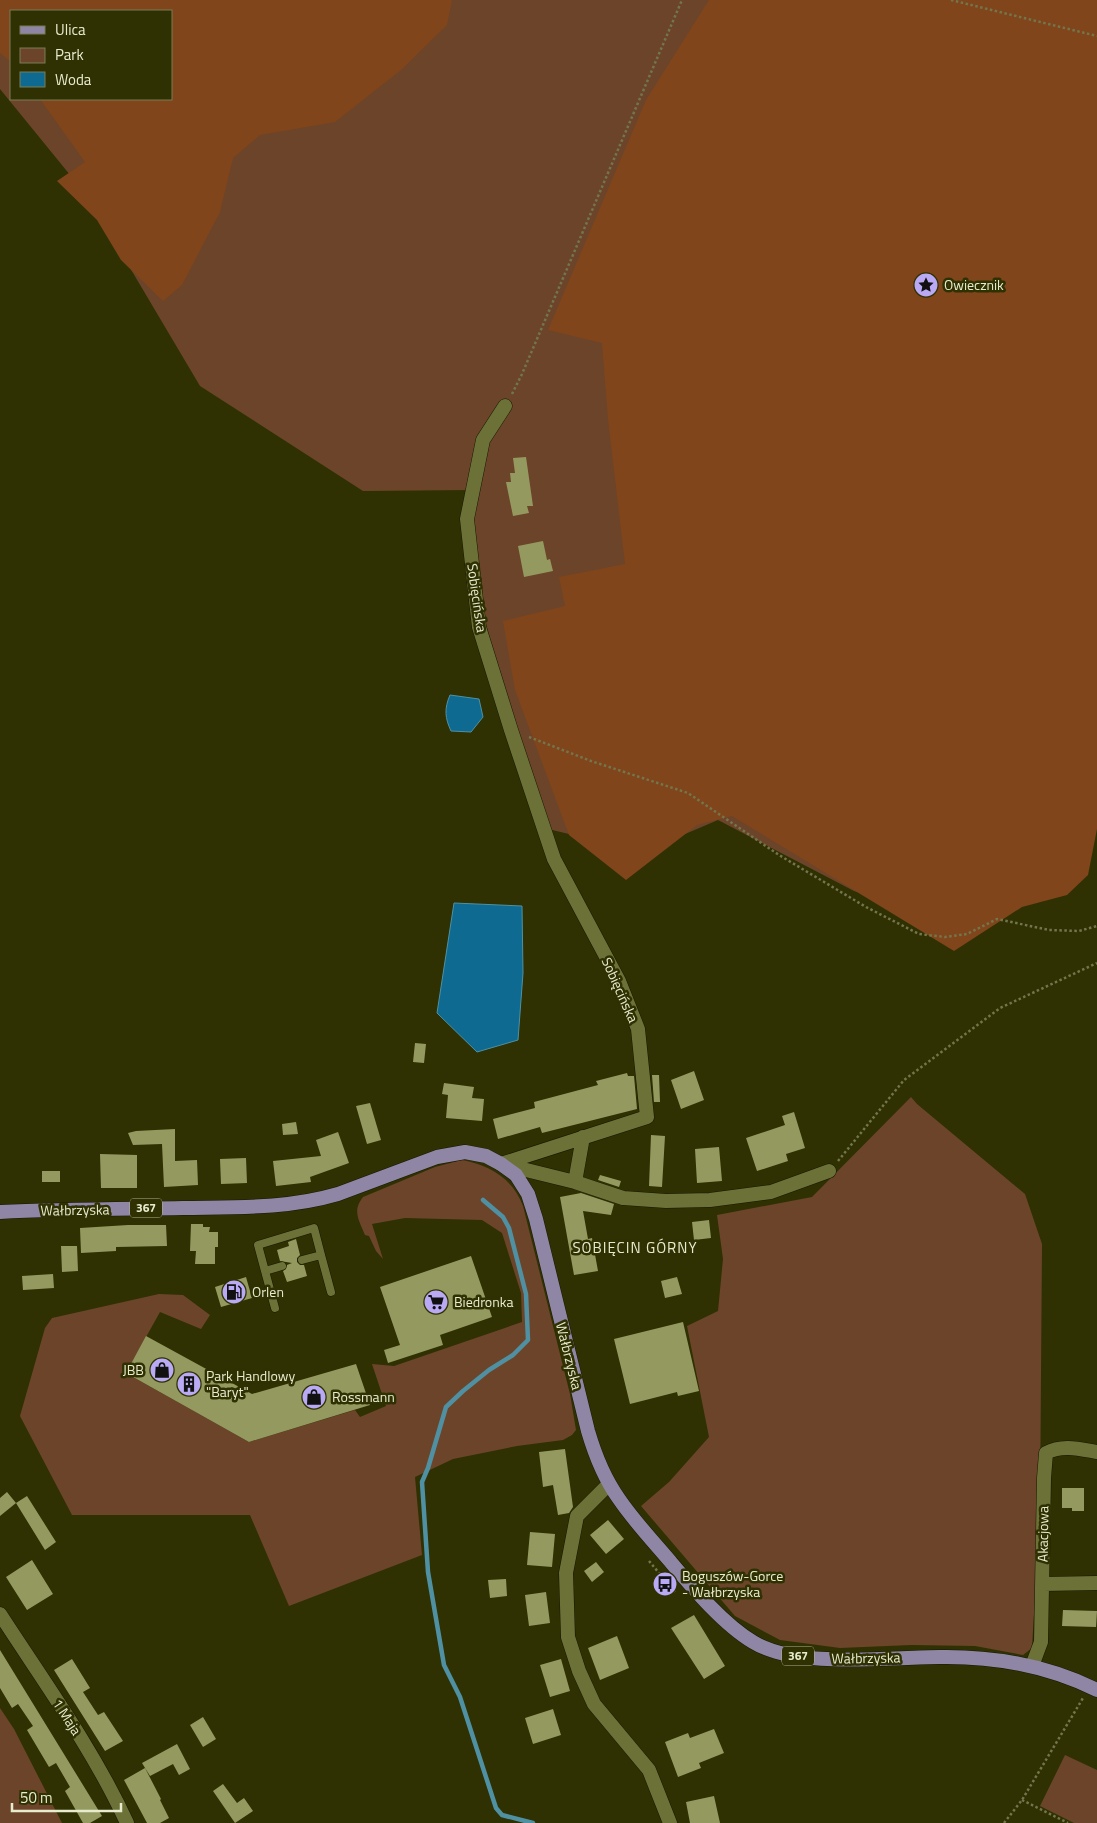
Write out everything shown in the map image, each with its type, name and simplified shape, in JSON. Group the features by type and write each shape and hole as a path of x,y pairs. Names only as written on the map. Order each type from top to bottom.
{"main road":[{"name":"Wałbrzyska","path":"0,1212 273,1207 330,1197 437,1157 465,1152 486,1156 516,1175 528,1194 536,1219 588,1431 596,1458 609,1484 628,1512 675,1567 726,1621 754,1642 784,1654 821,1659 942,1656 990,1659 1032,1666 1093,1688"}],"street":[{"name":"Sobięcińska","path":"501,1164 647,1117 638,1029 618,981 554,859 479,628 467,518 483,440 505,406"},
{"path":"575,1182 583,1137"},
{"path":"501,1164 575,1182 623,1198 666,1201 710,1200 771,1192 829,1171"},
{"name":"Akacjowa","path":"1032,1666 1041,1642 1046,1453 1056,1448 1078,1448 1097,1452"},
{"path":"609,1484 578,1516 566,1572 568,1637 579,1671 594,1704 649,1770 670,1823"},
{"path":"1043,1584 1097,1583"},
{"name":"1 Maja","path":"0,1614 92,1756 127,1823"}],"lane":[{"path":"275,1308 258,1245 314,1228 331,1292"},
{"path":"302,1260 321,1255"},
{"path":"264,1271 282,1266"}],"path":[{"path":"505,406 522,374 683,0"},
{"path":"951,0 1097,36"},
{"path":"511,730 591,761 688,793 779,855 866,907 919,934 945,937 967,934 997,919 1049,930 1079,931 1097,926"},
{"path":"829,1171 904,1080 1000,1008 1097,963"},
{"path":"649,1561 675,1592"},
{"path":"1004,1823 1022,1800 1093,1688"},
{"path":"1022,1800 1068,1823"}],"green space":[{"path":"0,0 1097,0 1097,796 973,928 854,891 718,820 643,852 540,827 489,648 470,490 363,491 200,386 88,197 0,89"},
{"path":"911,1097 1025,1194 1042,1244 1040,1508 1032,1648 1023,1655 975,1646 911,1645 840,1648 780,1640 735,1616 641,1506 669,1482 709,1437 687,1326 718,1311 723,1259 717,1215 812,1197"},
{"path":"462,1160 491,1170 507,1181 519,1196 523,1206 570,1394 576,1430 572,1435 563,1440 517,1446 453,1459 415,1477 422,1555 289,1606 250,1515 72,1515 20,1416 45,1328 52,1318 159,1294 183,1295 210,1315 201,1329 160,1312 126,1373 249,1442 355,1410 360,1417 386,1406 372,1364 394,1366 522,1322 521,1293 502,1233 482,1220 405,1218 372,1224 383,1259 376,1251 369,1236 365,1235 359,1220 357,1211 363,1197 435,1167"},
{"path":"0,1708 14,1729 62,1823 0,1823"},
{"path":"1065,1755 1097,1770 1097,1823 1074,1823 1040,1806"}],"shaded area":[{"path":"0,0 452,0 447,25 401,70 335,122 260,135 233,158 220,212 182,285 163,301 121,260 97,220 57,181 85,162 41,100 172,100 172,10 10,10 10,61 0,53"},
{"path":"709,0 1097,0 1097,829 1088,875 1067,895 1022,907 954,951 732,816 697,825 626,880 569,835 515,690 503,621 565,606 559,577 625,564 608,419 602,343 548,330 646,100"}],"water":[{"path":"450,695 479,699 483,717 471,732 451,731 446,713"},
{"path":"454,903 522,906 523,973 518,1040 477,1052 437,1013"}],"building":[{"path":"526,457 533,506 527,506 529,513 513,516 506,482 511,482 510,473 515,473 513,458"},
{"path":"543,541 547,560 550,559 553,571 524,577 518,546"},
{"path":"415,1043 426,1044 424,1063 413,1062"},
{"path":"694,1071 704,1100 681,1109 671,1080"},
{"path":"627,1073 628,1076 634,1076 637,1109 542,1133 540,1127 498,1139 493,1119 535,1108 534,1102 598,1085 596,1081"},
{"path":"652,1075 659,1075 660,1102 654,1102"},
{"path":"444,1083 474,1087 472,1098 484,1099 482,1121 446,1118 448,1095 442,1094"},
{"path":"370,1103 381,1140 367,1144 356,1106"},
{"path":"794,1112 805,1148 786,1154 788,1161 757,1171 746,1138 785,1125 782,1116"},
{"path":"296,1122 298,1134 283,1135 282,1124"},
{"path":"175,1129 175,1161 197,1160 198,1185 164,1187 162,1144 133,1145 128,1133"},
{"path":"338,1132 349,1163 310,1177 311,1182 276,1186 273,1161 321,1156 316,1140"},
{"path":"651,1135 665,1136 662,1187 649,1186"},
{"path":"719,1147 722,1181 697,1183 695,1149"},
{"path":"100,1154 137,1155 137,1188 101,1188"},
{"path":"246,1158 247,1183 221,1184 220,1159"},
{"path":"42,1171 60,1171 60,1182 42,1182"},
{"path":"600,1175 621,1181 619,1187 598,1180"},
{"path":"581,1193 614,1204 611,1215 583,1211 588,1239 592,1238 598,1271 574,1275 560,1197"},
{"path":"709,1220 711,1238 694,1240 692,1222"},
{"path":"191,1224 203,1224 203,1227 210,1227 209,1232 218,1232 218,1247 215,1247 215,1264 195,1264 196,1251 190,1251"},
{"path":"166,1225 167,1246 116,1247 116,1251 81,1253 80,1228"},
{"path":"296,1239 300,1255 297,1258 297,1262 300,1265 304,1265 307,1276 287,1282 283,1271 287,1265 292,1263 280,1261 277,1250 289,1246 288,1242"},
{"path":"61,1246 77,1246 78,1271 62,1272"},
{"name":"Biedronka","path":"471,1256 492,1317 440,1335 443,1345 388,1363 384,1350 400,1345 380,1287"},
{"path":"53,1274 54,1288 23,1290 22,1276"},
{"name":"Orlen","path":"246,1277 252,1298 221,1307 215,1287"},
{"path":"677,1277 682,1294 665,1298 661,1281"},
{"path":"683,1322 699,1391 678,1396 677,1392 630,1404 614,1339"},
{"name":"Park Handlowy \"Baryt\"","path":"146,1336 252,1394 356,1364 370,1405 249,1442 126,1373"},
{"path":"565,1449 573,1507 569,1513 558,1515 553,1485 543,1487 539,1452"},
{"path":"1062,1488 1084,1488 1084,1511 1072,1511 1072,1508 1062,1508"},
{"path":"7,1492 16,1503 0,1516 0,1498"},
{"path":"27,1496 56,1542 45,1550 16,1503"},
{"path":"608,1520 624,1539 606,1554 590,1535"},
{"path":"530,1532 555,1534 552,1567 527,1565"},
{"path":"32,1560 53,1594 27,1610 6,1577"},
{"path":"596,1562 604,1572 592,1582 584,1571"},
{"path":"506,1579 507,1596 490,1598 488,1580"},
{"path":"546,1592 550,1623 529,1626 525,1595"},
{"path":"1063,1610 1097,1611 1096,1627 1062,1626"},
{"path":"694,1615 725,1666 704,1679 671,1628"},
{"path":"617,1636 629,1668 600,1680 588,1648"},
{"path":"0,1650 102,1816 90,1823 83,1823 65,1791 70,1787 56,1763 49,1767 27,1730 33,1726 18,1704 12,1708 0,1688"},
{"path":"72,1659 90,1688 83,1692 98,1715 104,1712 123,1741 105,1751 54,1670"},
{"path":"561,1659 570,1691 550,1697 540,1665"},
{"path":"553,1709 561,1735 533,1744 525,1718"},
{"path":"203,1717 216,1739 203,1747 190,1725"},
{"path":"714,1729 724,1753 699,1763 701,1768 678,1777 665,1742 688,1733 690,1738"},
{"path":"177,1744 190,1769 179,1775 173,1764 150,1776 142,1763"},
{"path":"145,1768 169,1818 160,1823 147,1823 124,1780"},
{"path":"223,1784 237,1803 244,1798 253,1811 235,1823 213,1791"},
{"path":"714,1796 720,1823 690,1823 686,1802"}],"waterway":[{"path":"483,1200 503,1217 509,1228 526,1294 528,1340 513,1355 489,1370 446,1407 422,1482 428,1572 444,1665 460,1697 496,1808 502,1815 533,1823"}],"place":[{"name":"Owiecznik","path":"926,285"},
{"name":"Orlen","path":"234,1292"},
{"name":"Biedronka","path":"436,1302"},
{"name":"JBB","path":"162,1370"},
{"name":"Park Handlowy \"Baryt\"","path":"189,1384"},
{"name":"Rossmann","path":"314,1397"},
{"name":"Boguszów-Gorce - Wałbrzyska","path":"665,1584"}],"district":[{"name":"SOBIĘCIN GÓRNY","path":"635,1248"}]}
